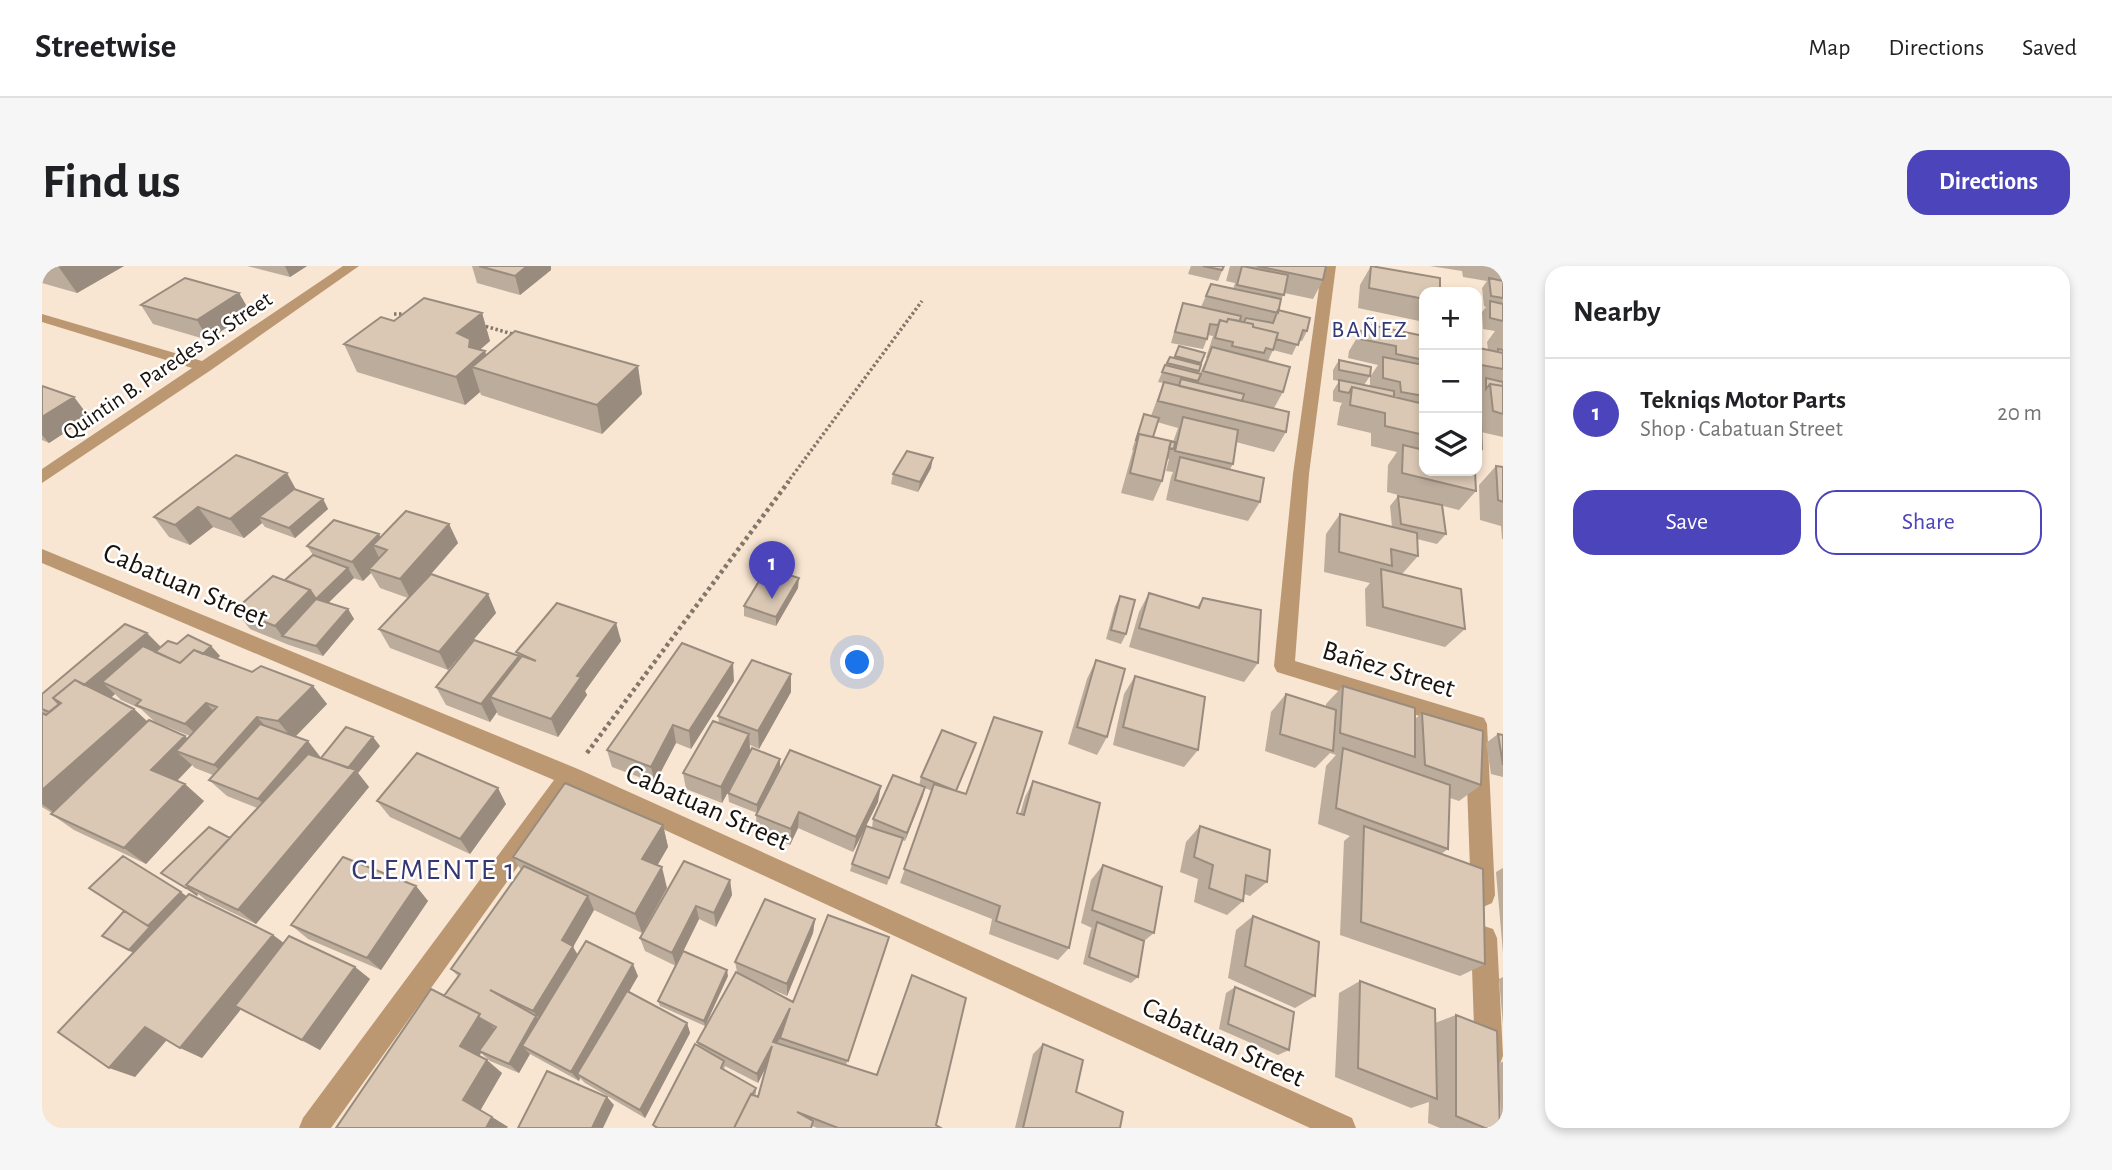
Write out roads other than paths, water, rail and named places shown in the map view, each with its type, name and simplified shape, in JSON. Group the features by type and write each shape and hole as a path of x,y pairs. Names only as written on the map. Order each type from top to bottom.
{"street":[{"name":"Quintin B. Paredes Sr. Street","path":"42,477 352,266"},
{"name":"Bañez Street","path":"1329,266 1301,474 1284,666 1476,724 1490,1072"},
{"path":"42,318 206,367"},
{"name":"Cabatuan Street","path":"42,556 570,776 1342,1128"},
{"path":"313,1128 570,776"}],"place":[{"name":"Tekniqs Motor Parts","path":"772,599"}],"district":[{"name":"BAÑEZ","path":"1370,329"},
{"name":"CLEMENTE 1","path":"434,869"}]}
